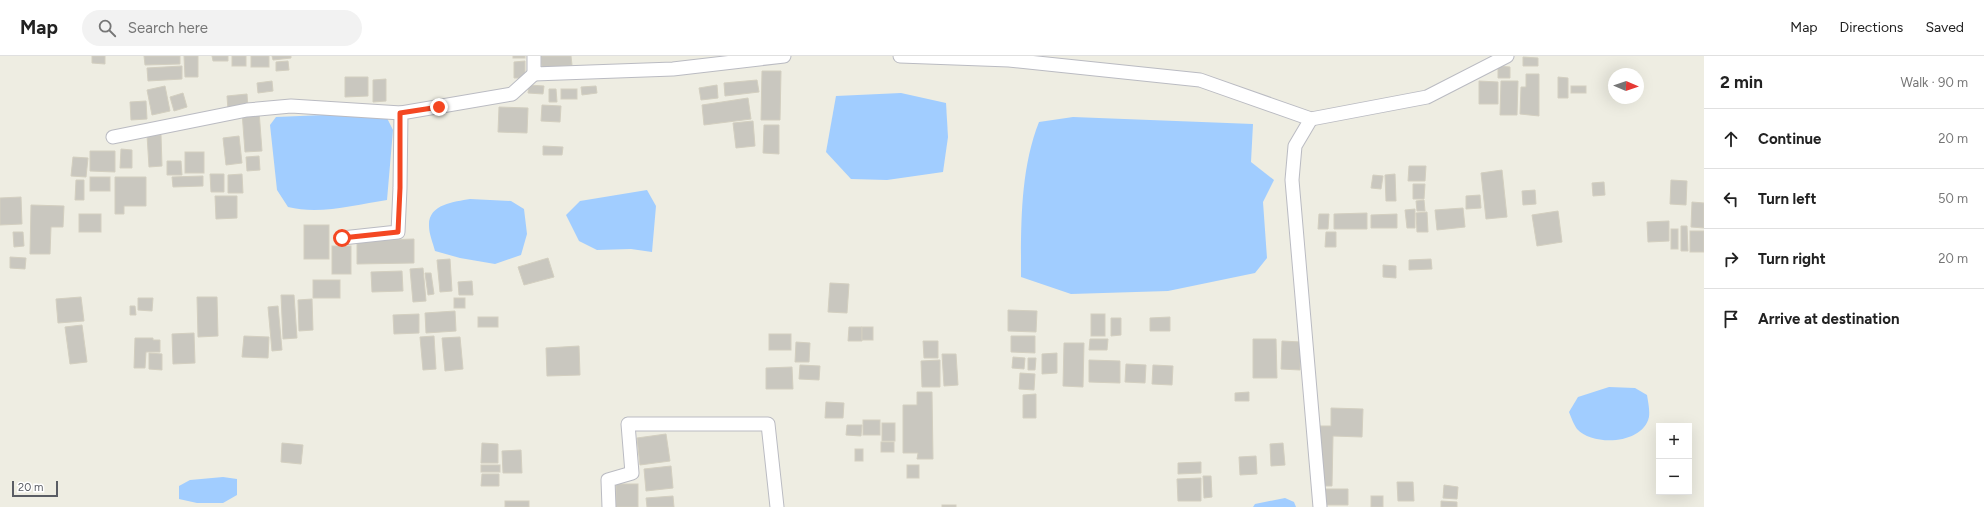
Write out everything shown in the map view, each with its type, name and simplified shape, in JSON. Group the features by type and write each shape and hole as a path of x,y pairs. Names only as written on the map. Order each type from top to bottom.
{"street":[{"path":"534,56 534,74"},
{"path":"113,137 247,110 291,106 400,113 512,94 534,74 673,69 735,59 784,56"},
{"path":"900,56 1092,62 1200,80 1311,119 1427,97 1507,56"},
{"path":"342,238 398,232 400,188 400,113"},
{"path":"1311,119 1295,146 1292,180 1320,507"},
{"path":"609,507 608,480 632,473 628,424 768,424 777,507"}],"water":[{"path":"901,93 946,103 948,137 943,172 887,180 851,179 826,152 836,96"},
{"path":"372,113 387,118 393,130 387,200 325,210 288,207 277,190 270,125 276,117"},
{"path":"1073,117 1253,124 1251,162 1274,180 1263,202 1267,258 1255,273 1168,291 1071,294 1021,277 1023,198 1028,159 1033,140 1039,122"},
{"path":"647,190 656,206 652,252 631,249 597,250 579,241 566,215 580,201"},
{"path":"470,199 511,201 524,209 527,234 521,255 495,264 460,258 435,251 429,229 430,219 433,213 443,205"},
{"path":"1609,387 1635,388 1647,395 1649,417 1645,426 1638,433 1617,440 1606,440 1595,439 1585,435 1577,429 1569,412 1578,397"},
{"path":"223,477 237,479 237,495 223,503 197,503 179,499 179,486 190,480"},
{"path":"1285,498 1294,502 1296,507 1253,507 1255,504"}],"building":[{"path":"92,56 105,56 105,64 92,63"},
{"path":"144,56 180,56 180,64 145,65"},
{"path":"184,56 198,56 198,77 185,77"},
{"path":"212,56 228,56 228,61 213,61"},
{"path":"232,56 246,56 246,66 232,66"},
{"path":"251,56 269,56 269,67 251,67"},
{"path":"272,56 291,56 291,58 273,60"},
{"path":"513,56 525,56 525,58 513,58"},
{"path":"541,56 571,56 572,65 542,68"},
{"path":"1523,57 1538,58 1538,66 1523,66"},
{"path":"288,61 289,70 276,71 276,62"},
{"path":"525,61 525,78 514,78 514,62"},
{"path":"182,66 182,79 148,81 147,68"},
{"path":"1498,66 1510,67 1510,78 1498,78"},
{"path":"762,71 781,71 780,120 761,120"},
{"path":"1526,74 1539,74 1539,116 1520,114 1521,87 1526,87"},
{"path":"345,77 368,77 368,96 345,97"},
{"path":"1558,77 1568,78 1568,98 1558,98"},
{"path":"386,79 386,101 373,102 373,80"},
{"path":"757,80 759,92 725,96 724,83"},
{"path":"272,81 273,91 258,93 257,83"},
{"path":"1479,81 1498,82 1498,104 1479,104"},
{"path":"1501,81 1518,81 1517,115 1500,115"},
{"path":"529,85 544,86 543,94 528,93"},
{"path":"717,85 718,98 701,100 699,88"},
{"path":"165,86 170,111 152,115 147,90"},
{"path":"596,86 597,93 582,95 581,87"},
{"path":"1571,86 1586,86 1586,93 1571,93"},
{"path":"549,89 556,89 557,102 549,102"},
{"path":"561,89 577,89 577,99 561,99"},
{"path":"183,93 187,107 174,111 170,97"},
{"path":"247,94 248,108 228,110 227,96"},
{"path":"748,98 751,119 704,125 702,105"},
{"path":"146,101 147,119 131,120 130,102"},
{"path":"542,105 561,106 560,122 541,121"},
{"path":"499,107 528,108 527,133 498,132"},
{"path":"259,111 262,151 245,152 242,112"},
{"path":"753,121 755,146 736,148 733,123"},
{"path":"764,125 779,125 779,154 763,153"},
{"path":"147,135 161,135 162,166 149,167"},
{"path":"239,136 242,163 226,165 223,138"},
{"path":"543,146 563,147 562,155 543,155"},
{"path":"121,149 132,150 132,168 120,168"},
{"path":"90,151 115,151 115,172 90,171"},
{"path":"185,152 204,152 204,173 185,173"},
{"path":"259,156 260,170 247,171 246,157"},
{"path":"73,157 88,158 86,177 71,176"},
{"path":"167,161 181,161 182,175 167,175"},
{"path":"1409,166 1426,166 1425,181 1408,181"},
{"path":"1502,170 1507,217 1486,219 1481,173"},
{"path":"210,174 224,174 224,192 211,192"},
{"path":"242,174 243,193 228,193 228,175"},
{"path":"1395,174 1396,201 1386,201 1385,175"},
{"path":"1373,175 1383,176 1381,189 1371,188"},
{"path":"203,176 203,186 173,187 172,177"},
{"path":"90,177 110,177 110,191 90,191"},
{"path":"115,177 146,177 146,206 124,206 124,214 115,214"},
{"path":"76,180 84,180 84,200 75,200"},
{"path":"1671,180 1687,181 1686,205 1670,204"},
{"path":"1604,182 1605,195 1593,196 1592,183"},
{"path":"1413,184 1425,184 1424,199 1413,199"},
{"path":"1535,190 1536,204 1523,205 1522,191"},
{"path":"1480,195 1481,208 1466,209 1466,196"},
{"path":"215,196 237,196 237,218 216,219"},
{"path":"21,197 22,224 0,225 0,198"},
{"path":"1424,200 1425,211 1417,211 1416,201"},
{"path":"1692,202 1704,203 1704,228 1691,227"},
{"path":"31,205 64,206 63,227 51,227 50,254 30,254"},
{"path":"1463,208 1465,227 1437,230 1435,210"},
{"path":"1415,209 1415,228 1407,228 1405,210"},
{"path":"1558,211 1562,242 1537,246 1532,215"},
{"path":"1427,212 1428,232 1417,232 1416,213"},
{"path":"1367,213 1367,229 1334,229 1334,214"},
{"path":"79,214 101,214 101,232 79,232"},
{"path":"1319,214 1329,214 1328,229 1318,229"},
{"path":"1397,214 1397,228 1371,228 1371,215"},
{"path":"1669,221 1669,241 1648,242 1647,222"},
{"path":"304,225 329,225 329,259 304,259"},
{"path":"1681,226 1687,226 1688,251 1681,251"},
{"path":"1671,229 1678,229 1678,249 1671,249"},
{"path":"1690,231 1704,231 1704,252 1690,252"},
{"path":"13,232 23,232 24,246 14,247"},
{"path":"1326,232 1336,232 1336,247 1325,247"},
{"path":"414,239 414,263 357,264 357,241"},
{"path":"332,246 351,246 351,274 332,274"},
{"path":"10,257 26,258 25,269 10,268"},
{"path":"548,258 554,277 524,285 518,267"},
{"path":"450,259 452,291 440,292 437,260"},
{"path":"1431,259 1432,269 1409,270 1409,260"},
{"path":"1383,265 1396,266 1396,278 1383,277"},
{"path":"423,268 426,301 413,302 410,269"},
{"path":"402,271 403,291 372,292 371,272"},
{"path":"425,273 431,273 434,294 428,295"},
{"path":"313,280 340,280 340,298 313,298"},
{"path":"472,281 473,295 459,295 458,282"},
{"path":"830,283 849,284 847,313 828,312"},
{"path":"281,295 294,295 297,338 283,339"},
{"path":"81,297 84,321 58,323 56,299"},
{"path":"197,297 217,297 218,336 198,337"},
{"path":"138,298 153,298 152,311 138,310"},
{"path":"454,298 465,298 465,308 454,308"},
{"path":"312,299 313,330 299,331 298,300"},
{"path":"130,306 135,306 136,315 130,315"},
{"path":"278,306 282,350 272,351 268,307"},
{"path":"1008,310 1037,311 1036,332 1008,331"},
{"path":"455,311 456,331 426,333 425,313"},
{"path":"419,314 419,333 394,334 393,315"},
{"path":"1091,314 1105,314 1105,336 1091,336"},
{"path":"478,317 498,317 498,327 478,327"},
{"path":"1170,317 1170,331 1150,331 1150,318"},
{"path":"1111,318 1121,318 1121,335 1111,336"},
{"path":"82,325 87,362 70,364 65,327"},
{"path":"849,327 862,327 862,341 848,341"},
{"path":"862,327 873,327 873,340 862,340"},
{"path":"194,333 195,363 173,364 172,334"},
{"path":"769,334 791,334 791,350 769,350"},
{"path":"244,336 269,337 268,358 242,357"},
{"path":"434,336 436,369 423,370 420,337"},
{"path":"1011,336 1035,336 1035,353 1011,352"},
{"path":"460,337 463,369 445,371 442,338"},
{"path":"135,338 153,338 153,340 160,340 160,352 146,352 145,368 134,368"},
{"path":"1090,339 1108,339 1107,350 1089,350"},
{"path":"1253,339 1276,339 1277,378 1253,378"},
{"path":"923,341 938,341 938,358 924,358"},
{"path":"1282,341 1301,342 1300,370 1281,369"},
{"path":"796,342 810,343 809,362 795,362"},
{"path":"1064,343 1084,343 1083,387 1063,386"},
{"path":"579,346 580,375 547,376 546,348"},
{"path":"149,353 162,354 162,370 149,369"},
{"path":"1057,353 1057,373 1042,374 1042,354"},
{"path":"942,354 956,354 958,385 944,386"},
{"path":"1013,357 1025,358 1024,369 1012,368"},
{"path":"1028,358 1036,358 1035,370 1028,370"},
{"path":"940,360 940,387 922,387 921,361"},
{"path":"1089,360 1120,361 1120,383 1089,382"},
{"path":"1126,364 1146,365 1145,383 1125,382"},
{"path":"800,365 820,366 819,380 799,379"},
{"path":"1153,365 1173,366 1172,385 1152,384"},
{"path":"792,367 793,389 766,389 766,368"},
{"path":"1020,373 1035,374 1034,390 1019,389"},
{"path":"917,392 932,392 933,459 917,459 918,453 903,453 903,405 917,405"},
{"path":"1249,392 1249,401 1235,401 1235,393"},
{"path":"1036,394 1036,418 1023,418 1023,395"},
{"path":"826,402 844,403 843,418 825,418"},
{"path":"1331,408 1363,409 1362,437 1333,436 1332,486 1319,486 1320,426 1331,426"},
{"path":"863,420 880,420 880,435 863,435"},
{"path":"882,423 895,423 895,441 882,441"},
{"path":"847,425 862,425 861,436 846,435"},
{"path":"666,434 670,461 640,465 637,438"},
{"path":"881,442 894,442 894,452 881,452"},
{"path":"282,443 303,445 301,464 281,462"},
{"path":"482,443 498,444 498,463 481,463"},
{"path":"1283,443 1285,465 1271,466 1270,444"},
{"path":"855,449 863,449 863,461 855,461"},
{"path":"521,450 522,473 503,473 502,451"},
{"path":"1256,456 1257,474 1240,475 1239,457"},
{"path":"1201,462 1201,473 1178,474 1178,463"},
{"path":"481,465 500,465 500,472 481,472"},
{"path":"907,465 919,465 919,478 907,478"},
{"path":"671,466 673,488 646,491 644,469"},
{"path":"482,474 499,474 499,486 481,486"},
{"path":"1203,476 1211,476 1212,497 1204,498"},
{"path":"1201,478 1201,501 1178,501 1177,479"},
{"path":"1397,482 1413,482 1414,501 1398,501"},
{"path":"616,484 638,484 638,507 616,507"},
{"path":"1444,485 1458,487 1457,499 1443,498"},
{"path":"1322,489 1348,489 1348,505 1321,505"},
{"path":"673,496 674,507 647,507 646,498"},
{"path":"1371,496 1383,496 1383,507 1371,507"},
{"path":"505,501 529,501 529,507 505,507"},
{"path":"1441,501 1457,502 1457,507 1441,507"},
{"path":"942,505 956,505 956,507 942,507"}],"route":[{"path":"342,238 398,232 400,188 400,113 439,107"}]}
